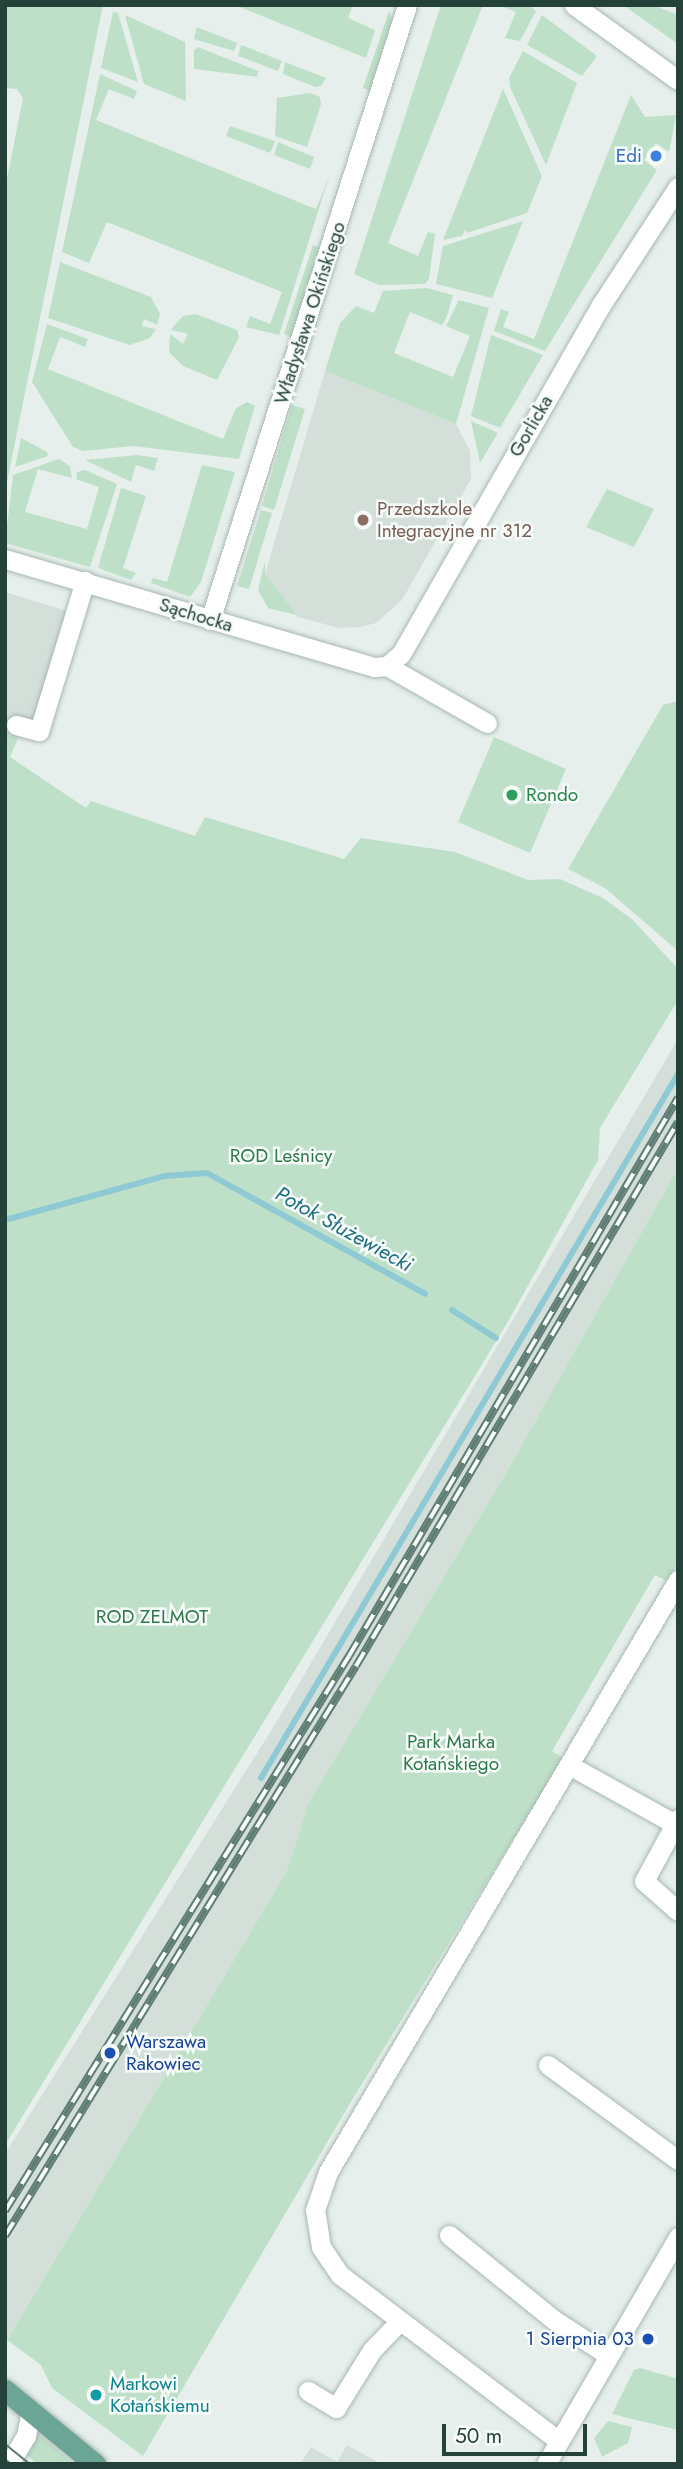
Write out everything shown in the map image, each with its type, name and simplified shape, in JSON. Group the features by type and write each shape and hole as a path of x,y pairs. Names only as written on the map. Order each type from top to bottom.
{"main road":[{"path":"5,2390 95,2464"}],"street":[{"name":"Władysława Okińskiego","path":"210,620 407,5"},
{"path":"574,5 678,80"},
{"name":"Gorlicka","path":"387,666 401,654 601,305 678,187"},
{"name":"Sąchocka","path":"5,559 375,667 387,666"},
{"path":"16,725 38,731 85,581"},
{"path":"387,666 487,723"},
{"path":"559,2441 400,2322 329,2262 317,2236 317,2198 328,2172 678,1580"},
{"path":"569,1765 676,1821 643,1881 678,1911"},
{"path":"548,2065 678,2160"},
{"path":"449,2235 555,2320 608,2355"},
{"path":"550,2462 608,2355 672,2260 678,2236"},
{"path":"308,2391 336,2408 372,2350 400,2322"},
{"path":"9,2464 26,2436 31,2410"}],"shaded area":[{"name":"Przedszkole Integracyjne nr 312","path":"325,371 456,424 470,451 471,479 402,600 376,623 360,627 339,628 298,617 265,574"},
{"path":"5,592 70,612 31,733 22,730 18,738 5,734"},
{"path":"678,1039 678,1168 506,1473 308,1804 287,1871 5,2343 5,2154 271,1731"},
{"path":"347,2445 381,2464 300,2464 311,2447 337,2462"}],"green space":[{"path":"5,5 103,5 5,492 5,189 23,98 17,89 5,88"},
{"path":"235,5 353,5 348,18 375,30 366,58"},
{"path":"441,5 483,5 388,243 418,256 428,232 435,234 429,279 425,284 379,285 354,274"},
{"path":"499,5 529,5 536,11 520,41 505,38 516,12"},
{"path":"623,5 653,5 678,15 678,44"},
{"path":"389,11 392,19 371,91 363,88"},
{"path":"113,12 118,13 138,82 101,68"},
{"path":"125,15 185,42 186,101 144,84"},
{"path":"542,15 597,56 582,76 527,45"},
{"path":"197,27 237,43 234,51 194,39"},
{"path":"241,45 282,61 278,71 238,56"},
{"path":"198,47 258,71 257,77 194,69 194,50"},
{"path":"523,51 577,83 546,165 510,87 509,78"},
{"path":"285,62 326,78 321,86 315,87 283,74"},
{"path":"100,74 137,91 134,99 109,89 96,120 316,209 329,177 279,335 246,327 250,316 270,324 282,292 107,222 89,263 62,252"},
{"path":"503,89 542,176 527,213 467,233 466,229 462,236 443,240"},
{"path":"310,93 320,97 321,104 307,147 275,136 277,98"},
{"path":"631,95 645,117 676,115 669,152 656,143 644,160 657,170 545,351 494,331 501,309 509,312 503,327 534,339"},
{"path":"230,126 275,141 270,153 226,136"},
{"path":"278,142 314,157 310,169 274,155"},
{"path":"523,221 492,298 436,284 443,246"},
{"path":"313,245 320,248 292,337 284,334"},
{"path":"60,262 151,297 160,314 157,325 144,319 142,326 156,329 150,338 130,345 48,318"},
{"path":"427,288 453,295 447,316 442,325 410,312 394,353 453,377 470,336 446,326 459,300 489,308 456,424 325,371 340,323 356,306 374,313 383,291"},
{"path":"196,314 237,330 239,337 217,380 183,366 169,352 170,334 183,344 188,334 171,330 173,327 183,316"},
{"path":"47,324 88,339 85,347 60,337 48,369 223,439 236,408 247,402 255,406 239,459 133,446 83,451 73,447 32,382"},
{"path":"491,335 543,355 500,428 471,416"},
{"path":"292,405 305,409 274,510 262,506"},
{"path":"471,421 498,433 480,463"},
{"path":"21,438 47,452 48,456 15,467"},
{"path":"137,455 158,458 154,471 136,465 131,482 85,460"},
{"path":"59,459 70,466 72,478 38,469 25,512 87,529 99,487 76,479 77,472 85,470 117,484 90,567 5,543 13,475"},
{"path":"202,465 235,472 201,582 190,597 151,583 153,578 167,582"},
{"path":"121,488 146,496 123,568 136,573 131,580 98,568"},
{"path":"607,489 654,509 634,547 586,527"},
{"path":"261,510 272,513 249,589 237,586"},
{"path":"265,561 265,574 297,615 268,608 258,590"},
{"path":"678,701 678,951 605,888 568,869 663,705"},
{"name":"ROD Leśnicy","path":"5,734 18,738 10,757 86,808 91,801 195,836 205,817 344,859 361,838 455,852 528,880 560,879 603,898 633,920 678,969 678,1000 600,1128 598,1160 506,1325 5,2145"},
{"name":"Rondo","path":"494,737 566,769 530,853 458,822"},
{"name":"Park Marka Kotańskiego","path":"678,1168 678,1563 667,1581 655,1575 552,1751 563,1758 352,2100 143,2456 52,2388 41,2365 7,2340 287,1871 308,1804 506,1473"},
{"path":"640,2368 678,2379 678,2430 612,2414 634,2370"},
{"path":"608,2421 632,2427 628,2443 602,2457 594,2438"},
{"path":"38,2434 73,2464 37,2464 27,2455"}],"waterway":[{"path":"261,1778 678,1074"},
{"name":"Potok Służewiecki","path":"5,1220 165,1176 207,1173 425,1294"},
{"name":"Potok Służewiecki","path":"452,1310 496,1338"}],"tram line":[{"path":"5,2444 30,2464"},
{"path":"5,2459 11,2464"}],"railway":[{"path":"5,2211 349,1656 678,1098"},
{"path":"5,2236 356,1666 678,1122"}],"place":[{"name":"Edi","path":"656,156"},
{"name":"Przedszkole Integracyjne nr 312","path":"363,520"},
{"name":"Rondo","path":"512,795"},
{"name":"Warszawa Rakowiec","path":"110,2053"},
{"name":"1 Sierpnia 03","path":"648,2339"},
{"name":"Markowi Kotańskiemu","path":"96,2395"}],"park label":[{"name":"ROD ZELMOT","path":"152,1617"}]}
